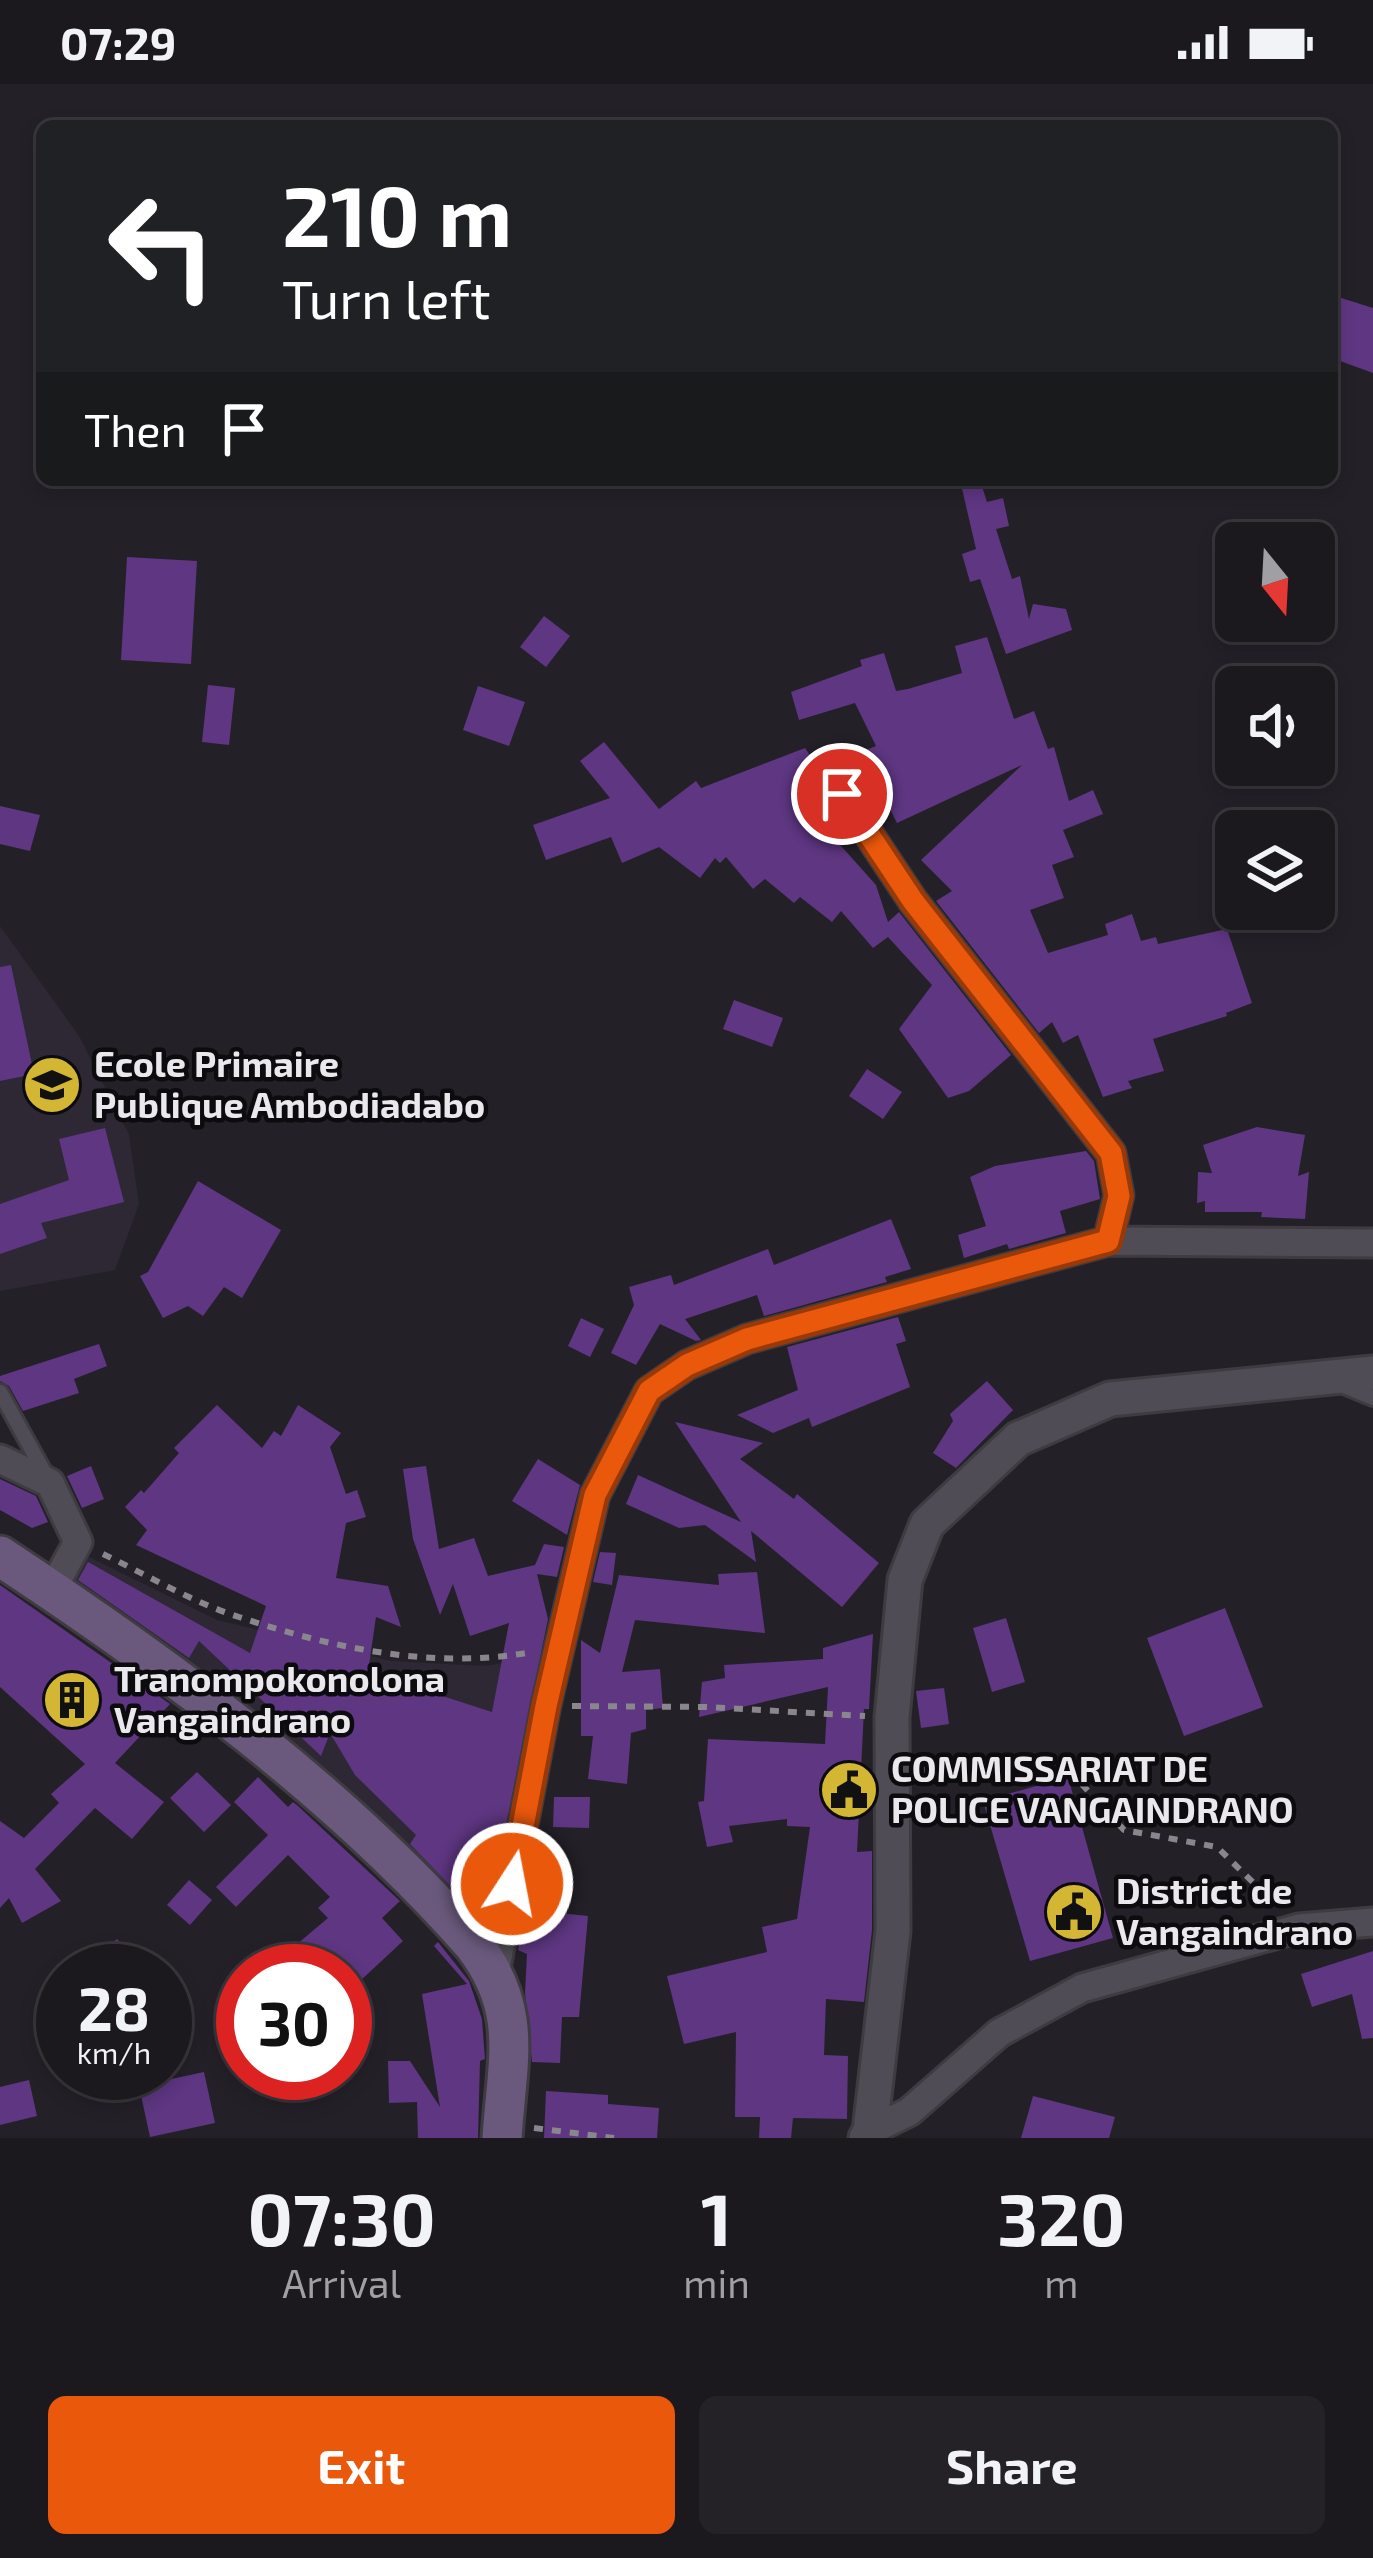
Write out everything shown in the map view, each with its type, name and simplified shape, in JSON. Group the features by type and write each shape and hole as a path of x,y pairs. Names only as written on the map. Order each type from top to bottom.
{"main road":[{"path":"0,1556 162,1665 320,1795 452,1921 495,1973 506,1999 509,2033 503,2131"}],"street":[{"path":"842,794 913,901 1111,1153 1119,1196 1108,1241"},
{"path":"495,1973 546,1706 595,1495 649,1391 687,1365 747,1339 1108,1241 1373,1244"},
{"path":"876,2136 893,1931 892,1717 905,1580 927,1524 1018,1439 1110,1400 1373,1373"},
{"path":"0,1459 50,1483 78,1542 52,1590"},
{"path":"876,2136 999,2033 1082,1988 1299,1928 1373,1922"}],"lane":[{"path":"1323,1378 1373,1398"},
{"path":"0,1392 50,1483"}],"path":[{"path":"78,1542 235,1617 381,1654 489,1660 559,1647"},
{"path":"546,1706 706,1707 892,1717"},
{"path":"921,1770 986,1766 1062,1771 1077,1779 1124,1830 1217,1847 1299,1928"},
{"path":"503,2131 614,2138"}],"shaded area":[{"name":"Ecole Primaire Publique Ambodiadabo","path":"0,926 79,1036 129,1135 139,1204 115,1270 0,1291"},
{"path":"87,1556 217,1620 391,1661 484,1666 554,1655 493,1943 67,1594"}],"building":[{"path":"1338,297 1373,308 1373,373 1338,360"},
{"path":"961,486 982,486 987,502 1003,498 1009,526 996,529 1012,579 1020,576 1029,619 1033,604 1066,609 1072,630 1006,654 980,579 970,582 962,554 976,549"},
{"path":"127,557 197,561 191,664 121,660"},
{"path":"544,616 570,636 546,667 520,647"},
{"path":"987,637 1014,719 1034,711 1048,749 1054,747 1069,801 1093,790 1103,814 1063,830 1074,857 1052,865 1064,898 1030,910 1048,953 1108,935 1105,924 1132,914 1141,941 1156,937 1158,944 1227,930 1252,1003 1227,1016 1153,1039 1164,1071 1128,1081 1132,1088 1103,1097 1078,1035 1063,1043 1052,1022 1039,1033 936,901 952,891 921,860 1022,765 897,823 880,789 868,801 849,778 833,778 826,787 826,803 843,828 834,838 876,885 888,922 899,912 1011,1055 969,1091 948,1098 899,1029 932,985 888,937 873,948 841,911 832,922 800,897 794,903 765,879 753,889 726,857 720,863 715,858 700,878 659,847 622,863 611,837 546,860 533,825 610,798 580,761 604,742 659,809 696,781 701,788 805,748 819,768 876,746 855,703 799,720 791,692 884,653 896,691 908,689 962,673 955,646"},
{"path":"208,685 235,688 229,745 202,742"},
{"path":"478,686 525,702 509,746 463,730"},
{"path":"0,806 40,815 30,851 0,844"},
{"path":"11,965 34,1074 0,1081 0,967"},
{"path":"734,1000 783,1018 772,1047 723,1029"},
{"path":"867,1069 902,1092 883,1119 849,1096"},
{"path":"1257,1127 1305,1135 1298,1176 1309,1172 1305,1219 1261,1217 1262,1212 1205,1212 1205,1201 1197,1203 1198,1172 1212,1173 1203,1145"},
{"path":"105,1128 124,1202 41,1223 47,1238 0,1254 0,1204 69,1180 59,1139"},
{"path":"1086,1151 1094,1161 1100,1199 1060,1211 1066,1233 964,1258 958,1235 986,1226 970,1177 995,1166"},
{"path":"198,1181 281,1230 242,1298 224,1287 203,1316 188,1306 163,1318 140,1276 148,1272"},
{"path":"891,1219 911,1269 885,1277 887,1282 764,1316 757,1295 685,1319 701,1340 660,1324 636,1365 611,1353 634,1305 629,1287 671,1275 674,1285 768,1249 774,1265"},
{"path":"898,1317 906,1341 896,1344 910,1387 812,1427 809,1418 773,1433 737,1415 798,1390 787,1347"},
{"path":"581,1318 604,1329 590,1357 568,1346"},
{"path":"99,1344 107,1366 74,1379 79,1393 23,1411 9,1386 0,1381 0,1376"},
{"path":"987,1381 1013,1410 956,1468 933,1453 953,1421 950,1414"},
{"path":"217,1405 262,1448 274,1431 281,1436 298,1405 341,1433 330,1447 346,1494 357,1490 366,1517 346,1523 336,1578 388,1586 401,1627 376,1617 368,1672 492,1712 509,1623 470,1636 453,1584 440,1615 413,1539 403,1469 426,1466 439,1549 474,1538 488,1576 535,1565 544,1544 564,1547 557,1577 537,1574 548,1619 486,1923 410,1844 416,1835 355,1775 330,1733 321,1756 199,1641 189,1658 78,1580 88,1562 250,1653 266,1606 136,1545 147,1530 125,1507 141,1490 144,1493 179,1453 174,1448"},
{"path":"675,1422 763,1443 740,1459 794,1499 797,1494 879,1563 842,1607 751,1531 756,1562 705,1525 679,1528 626,1504 638,1475 741,1522"},
{"path":"538,1459 580,1485 567,1535 512,1501"},
{"path":"91,1466 104,1499 82,1508 67,1476"},
{"path":"0,1479 36,1496 48,1522 32,1528 0,1510"},
{"path":"600,1552 616,1553 612,1585 593,1582"},
{"path":"757,1572 765,1633 635,1620 622,1672 660,1669 663,1708 646,1710 646,1729 631,1733 627,1784 588,1779 593,1736 581,1736 581,1640 600,1653 619,1575 719,1585 718,1574"},
{"path":"0,1585 170,1704 115,1763 164,1802 132,1839 95,1808 35,1869 61,1901 22,1923 9,1898 0,1908 0,1821 24,1838 59,1803 51,1794 85,1764 0,1687"},
{"path":"1225,1608 1263,1707 1184,1736 1147,1638"},
{"path":"1006,1618 1025,1682 992,1692 973,1628"},
{"path":"873,1634 857,1852 872,1851 872,1930 864,2002 826,1999 824,2055 848,2056 847,2119 793,2118 791,2138 759,2138 760,2117 735,2117 736,2032 684,2044 667,1976 767,1952 762,1927 797,1919 810,1827 787,1826 787,1819 729,1826 733,1842 707,1847 698,1802 704,1801 708,1739 825,1744 828,1687 699,1717 702,1682 725,1678 724,1665 823,1659 823,1648"},
{"path":"944,1688 949,1724 921,1728 916,1691"},
{"path":"197,1772 231,1805 204,1832 170,1798"},
{"path":"258,1777 288,1807 293,1802 298,1806 400,1901 382,1918 403,1941 372,1970 372,1944 297,1944 328,1918 318,1908 330,1897 288,1855 236,1907 216,1887 268,1835 234,1802"},
{"path":"1068,1777 1113,1938 1030,1961 983,1801"},
{"path":"554,1797 590,1797 589,1828 553,1827"},
{"path":"549,1866 550,1912 588,1916 579,2017 562,2017 560,2063 532,2062 525,1993 527,1954 518,1950 534,1867"},
{"path":"189,1880 212,1900 190,1925 167,1905"},
{"path":"438,1942 469,1981 482,2019 485,2059 480,2061 478,2138 418,2138 417,2102 389,2103 388,2061 410,2061 440,2107 422,1994 467,1984 434,1946"},
{"path":"1373,1951 1373,2038 1362,2039 1352,1994 1312,2007 1301,1974"},
{"path":"204,2072 215,2123 150,2137 142,2100 192,2100 192,2075"},
{"path":"29,2080 37,2116 0,2125 0,2087"},
{"path":"546,2091 608,2095 608,2104 659,2108 657,2138 544,2138"},
{"path":"1033,2096 1115,2117 1109,2138 1021,2138"}],"place":[{"name":"Ecole Primaire Publique Ambodiadabo","path":"52,1085"},
{"name":"Tranompokonolona Vangaindrano","path":"72,1700"},
{"name":"COMMISSARIAT DE POLICE VANGAINDRANO","path":"849,1790"},
{"name":"District de Vangaindrano","path":"1074,1912"}],"route":[{"path":"512,1884 546,1706 595,1495 649,1391 687,1365 747,1339 1108,1241 1119,1196 1111,1153 913,901 842,794"}]}
